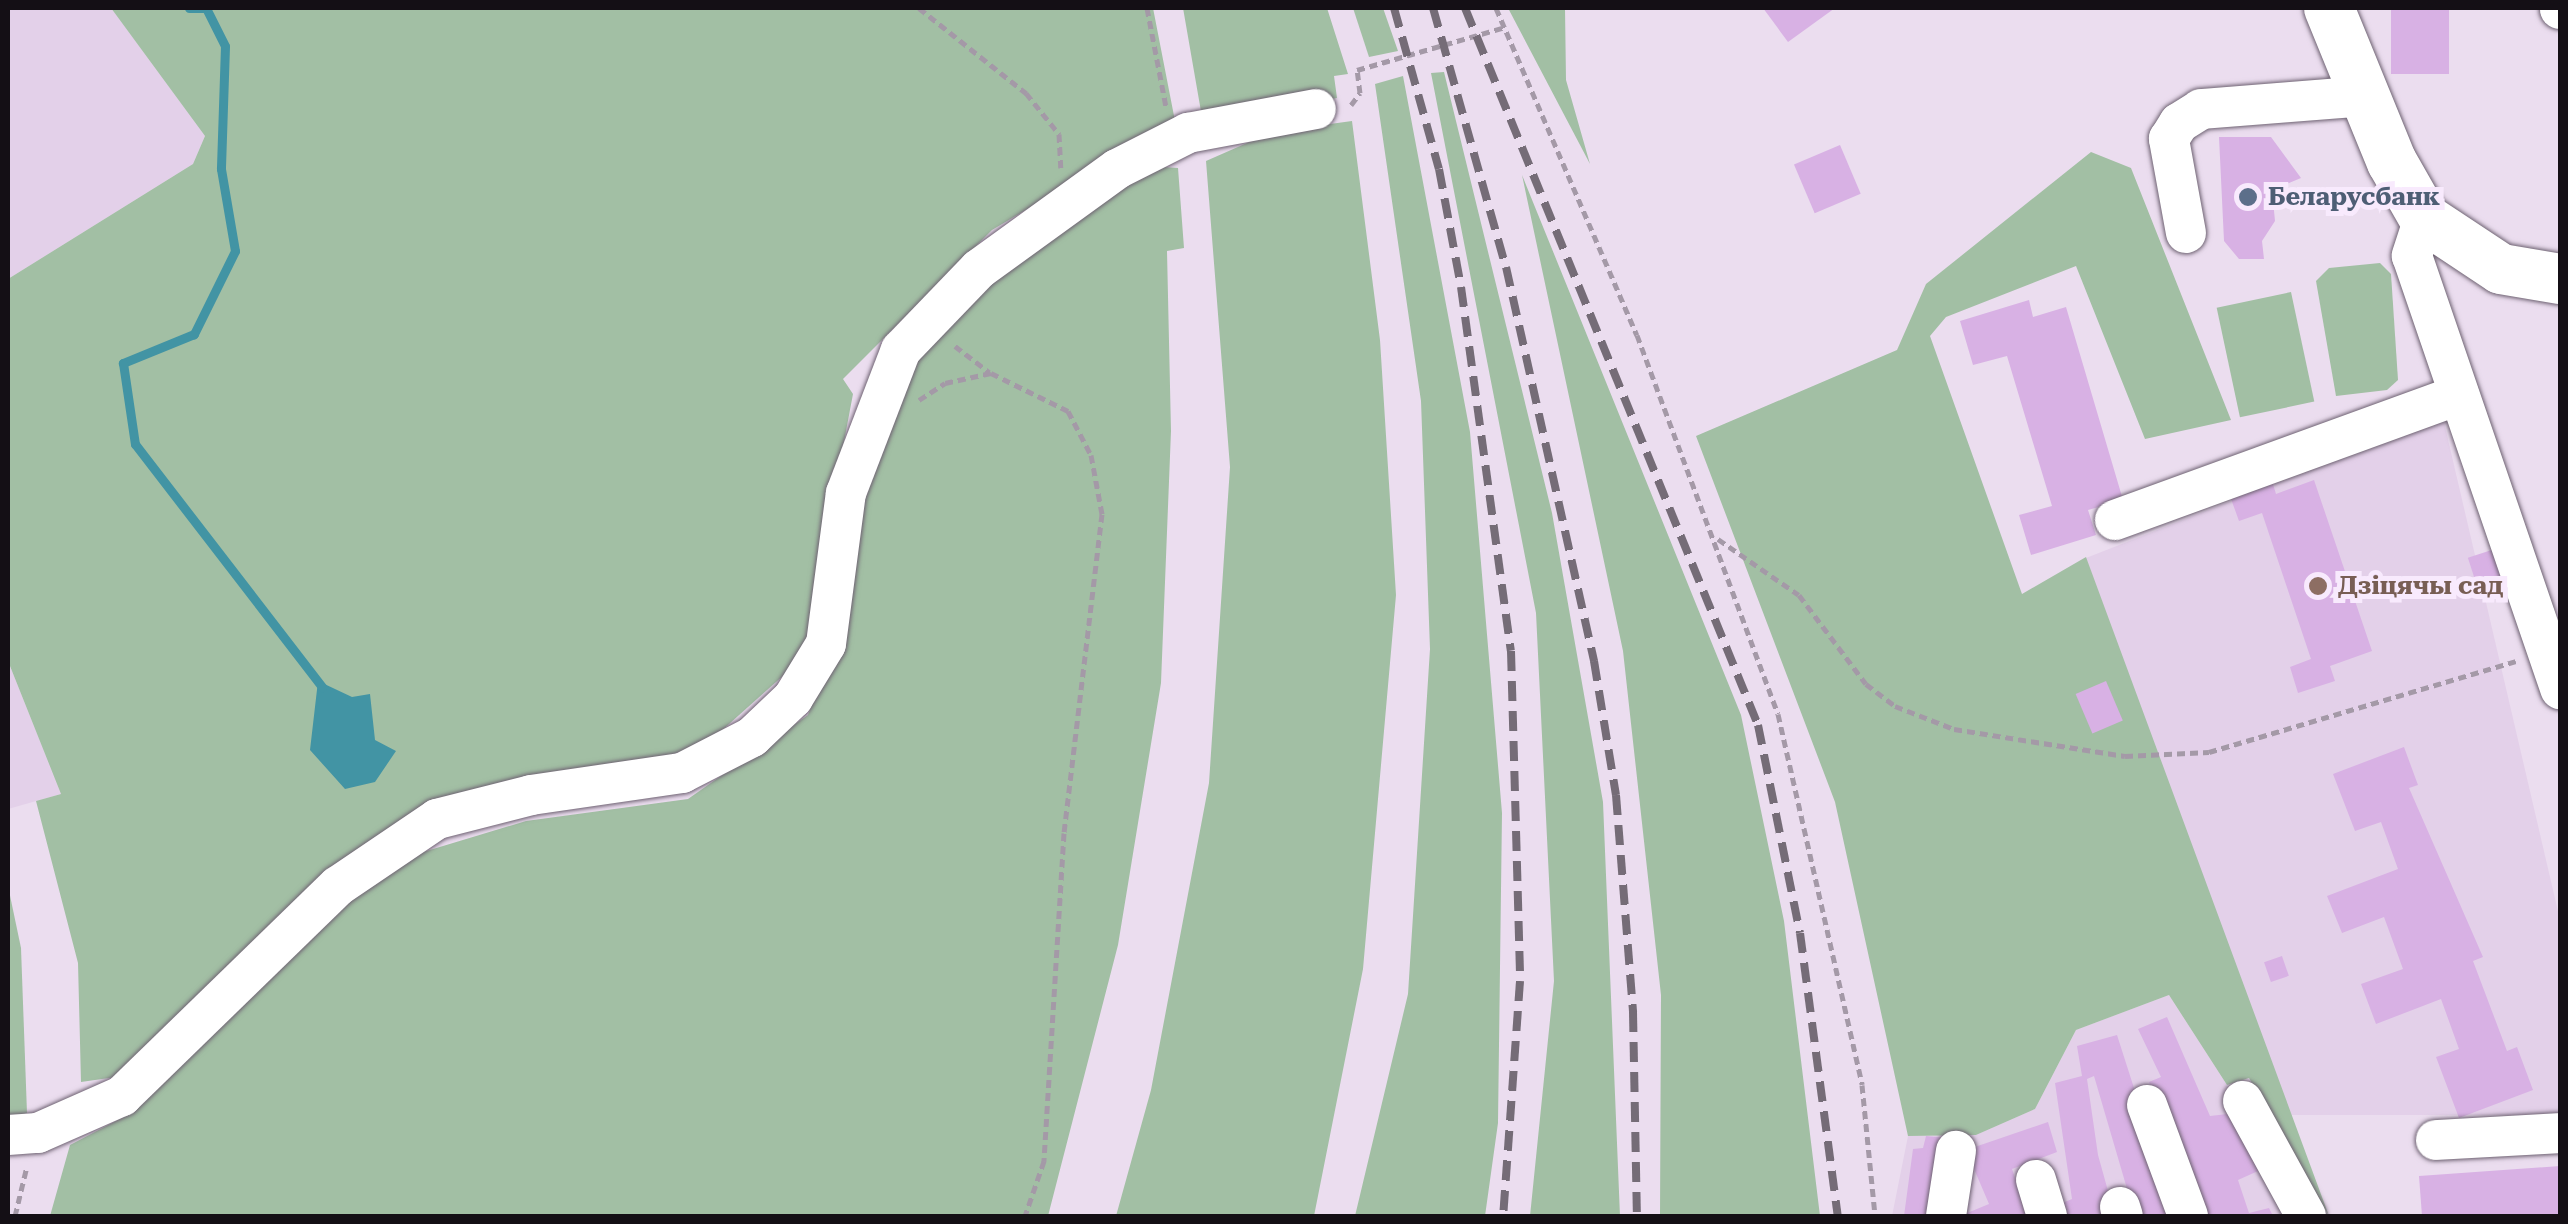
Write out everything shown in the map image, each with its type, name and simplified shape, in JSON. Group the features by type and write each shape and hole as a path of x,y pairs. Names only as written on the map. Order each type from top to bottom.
{"main road":[{"path":"2329,8 2365,96 2424,218 2501,269 2560,279"}],"lane":[{"path":"2186,233 2170,138 2179,123 2201,109 2365,96"},
{"path":"20,1134 122,1096 338,886 438,819 531,795 682,773 752,738 792,698 826,644 846,493 894,364 944,304 1063,206 1172,139 1316,108"},
{"path":"2424,218 2412,256 2554,671"},
{"path":"2116,520 2459,395"},
{"path":"2244,1101 2306,1216"},
{"path":"2148,1104 2188,1216"},
{"path":"2436,1140 2560,1133"},
{"path":"1946,1216 1956,1151"}],"path":[{"path":"919,8 1026,93 1059,134 1063,206"},
{"path":"1147,8 1172,139"},
{"path":"1496,8 1716,538 1778,714 1830,927 1862,1086 1875,1216"},
{"path":"1316,108 1353,104 1360,69 1505,27"},
{"path":"944,304 957,352 1068,412 1092,455 1102,514 1064,833 1044,1160 1025,1216"},
{"path":"867,445 945,383 991,373"},
{"path":"1716,538 1800,595 1866,684 1895,706 1954,729 2124,756 2209,752 2554,671"},
{"path":"16,1216 20,1134"}],"shaded area":[{"path":"8,8 111,8 205,136 193,164 8,279"},
{"path":"2443,418 2560,920 2560,1115 2288,1115 2086,558"},
{"path":"8,661 61,794 8,809"},
{"path":"2169,995 2238,1102 2295,1216 1892,1216 1908,1136 1976,1135 2035,1109 2076,1030"}],"green space":[{"path":"111,8 1153,8 1175,121 992,230 843,379 853,394 803,658 710,741 634,769 476,790 116,1077 81,1082 78,963 36,801 61,794 8,661 8,279 193,164 205,136"},
{"path":"1183,8 1327,8 1348,74 1334,76 1337,98 1203,123"},
{"path":"1353,8 1383,8 1398,51 1369,57"},
{"path":"1508,8 1565,8 1566,80 1590,164"},
{"path":"1444,72 1552,513 1603,802 1620,1216 1530,1216 1554,981 1536,613 1431,73"},
{"path":"1403,76 1470,432 1502,813 1498,1123 1485,1216 1355,1216 1408,994 1430,649 1421,401 1375,84"},
{"path":"1352,121 1380,340 1396,595 1363,969 1314,1216 1116,1216 1151,1090 1209,783 1230,467 1206,161 1272,132"},
{"path":"2091,152 2131,168 2231,420 2145,439 2076,266 1946,317 1930,336 2022,594 2086,557 2329,1216 2249,1078 2227,1085 2169,995 2076,1030 2035,1109 1976,1135 1908,1136 1835,802 1696,436 1897,350 1926,284"},
{"path":"1148,166 1178,168 1184,248 1167,251 1171,431 1161,683 1118,945 1048,1216 50,1216 70,1145 133,1112 276,956 410,856 526,821 688,799 808,715 852,591 856,508 909,363 970,299"},
{"path":"1522,175 1741,715 1784,921 1820,1216 1660,1216 1661,995 1623,651"},
{"path":"2380,263 2391,274 2398,380 2387,390 2336,396 2316,281 2329,268"},
{"path":"2291,292 2314,402 2240,417 2217,308"},
{"path":"8,886 21,948 27,1113 8,1120"}],"water":[{"path":"318,681 352,697 370,694 375,740 396,751 375,782 345,789 310,750"}],"building":[{"path":"1763,8 1835,8 1788,42"},
{"path":"2391,8 2449,8 2449,74 2391,74"},
{"path":"2219,137 2271,137 2301,178 2272,190 2275,221 2262,241 2264,259 2239,259 2224,241"},
{"path":"1840,145 1861,194 1815,213 1794,165"},
{"path":"2029,300 2033,317 2066,307 2123,500 2088,510 2096,535 2031,555 2019,515 2052,506 2007,356 1973,365 1960,321"},
{"name":"Дзіцячы сад","path":"2314,480 2372,651 2330,666 2335,681 2298,693 2290,667 2311,659 2262,513 2239,521 2230,496 2272,481 2276,494"},
{"path":"2504,546 2517,586 2481,598 2468,558"},
{"path":"2106,681 2123,721 2092,733 2076,694"},
{"path":"2404,747 2418,785 2409,788 2483,957 2473,961 2507,1051 2517,1047 2533,1090 2459,1118 2436,1057 2459,1049 2441,999 2376,1024 2361,984 2403,969 2384,917 2342,933 2327,896 2398,869 2381,822 2355,831 2333,774"},
{"path":"2282,956 2289,976 2271,982 2264,962"},
{"path":"2167,1017 2210,1116 2236,1113 2258,1171 2238,1180 2249,1213 2269,1208 2273,1216 2200,1216 2149,1082 2161,1077 2138,1029"},
{"path":"2117,1035 2175,1216 2135,1216 2094,1076 2087,1079 2098,1155 2115,1216 2064,1216 2060,1204 2072,1199 2055,1083 2082,1076 2077,1046"},
{"path":"2048,1122 2057,1152 2012,1169 2028,1216 1960,1216 1989,1204 1966,1150"},
{"path":"1926,1136 1947,1138 1939,1216 1904,1216 1913,1149 1923,1148"},
{"path":"2560,1166 2560,1216 2422,1216 2419,1176"}],"waterway":[{"path":"189,8 206,8 225,46 221,169 235,251 194,334 123,363 135,444 322,687"}],"railway":[{"path":"1394,8 1439,169 1461,287 1511,651 1520,981 1503,1216"},
{"path":"1433,8 1506,267 1594,661 1616,795 1633,1012 1637,1216"},
{"path":"1465,8 1758,725 1800,933 1838,1216"}],"place":[{"name":"Беларусбанк","path":"2248,197"},
{"name":"Дзіцячы сад","path":"2318,586"}]}
